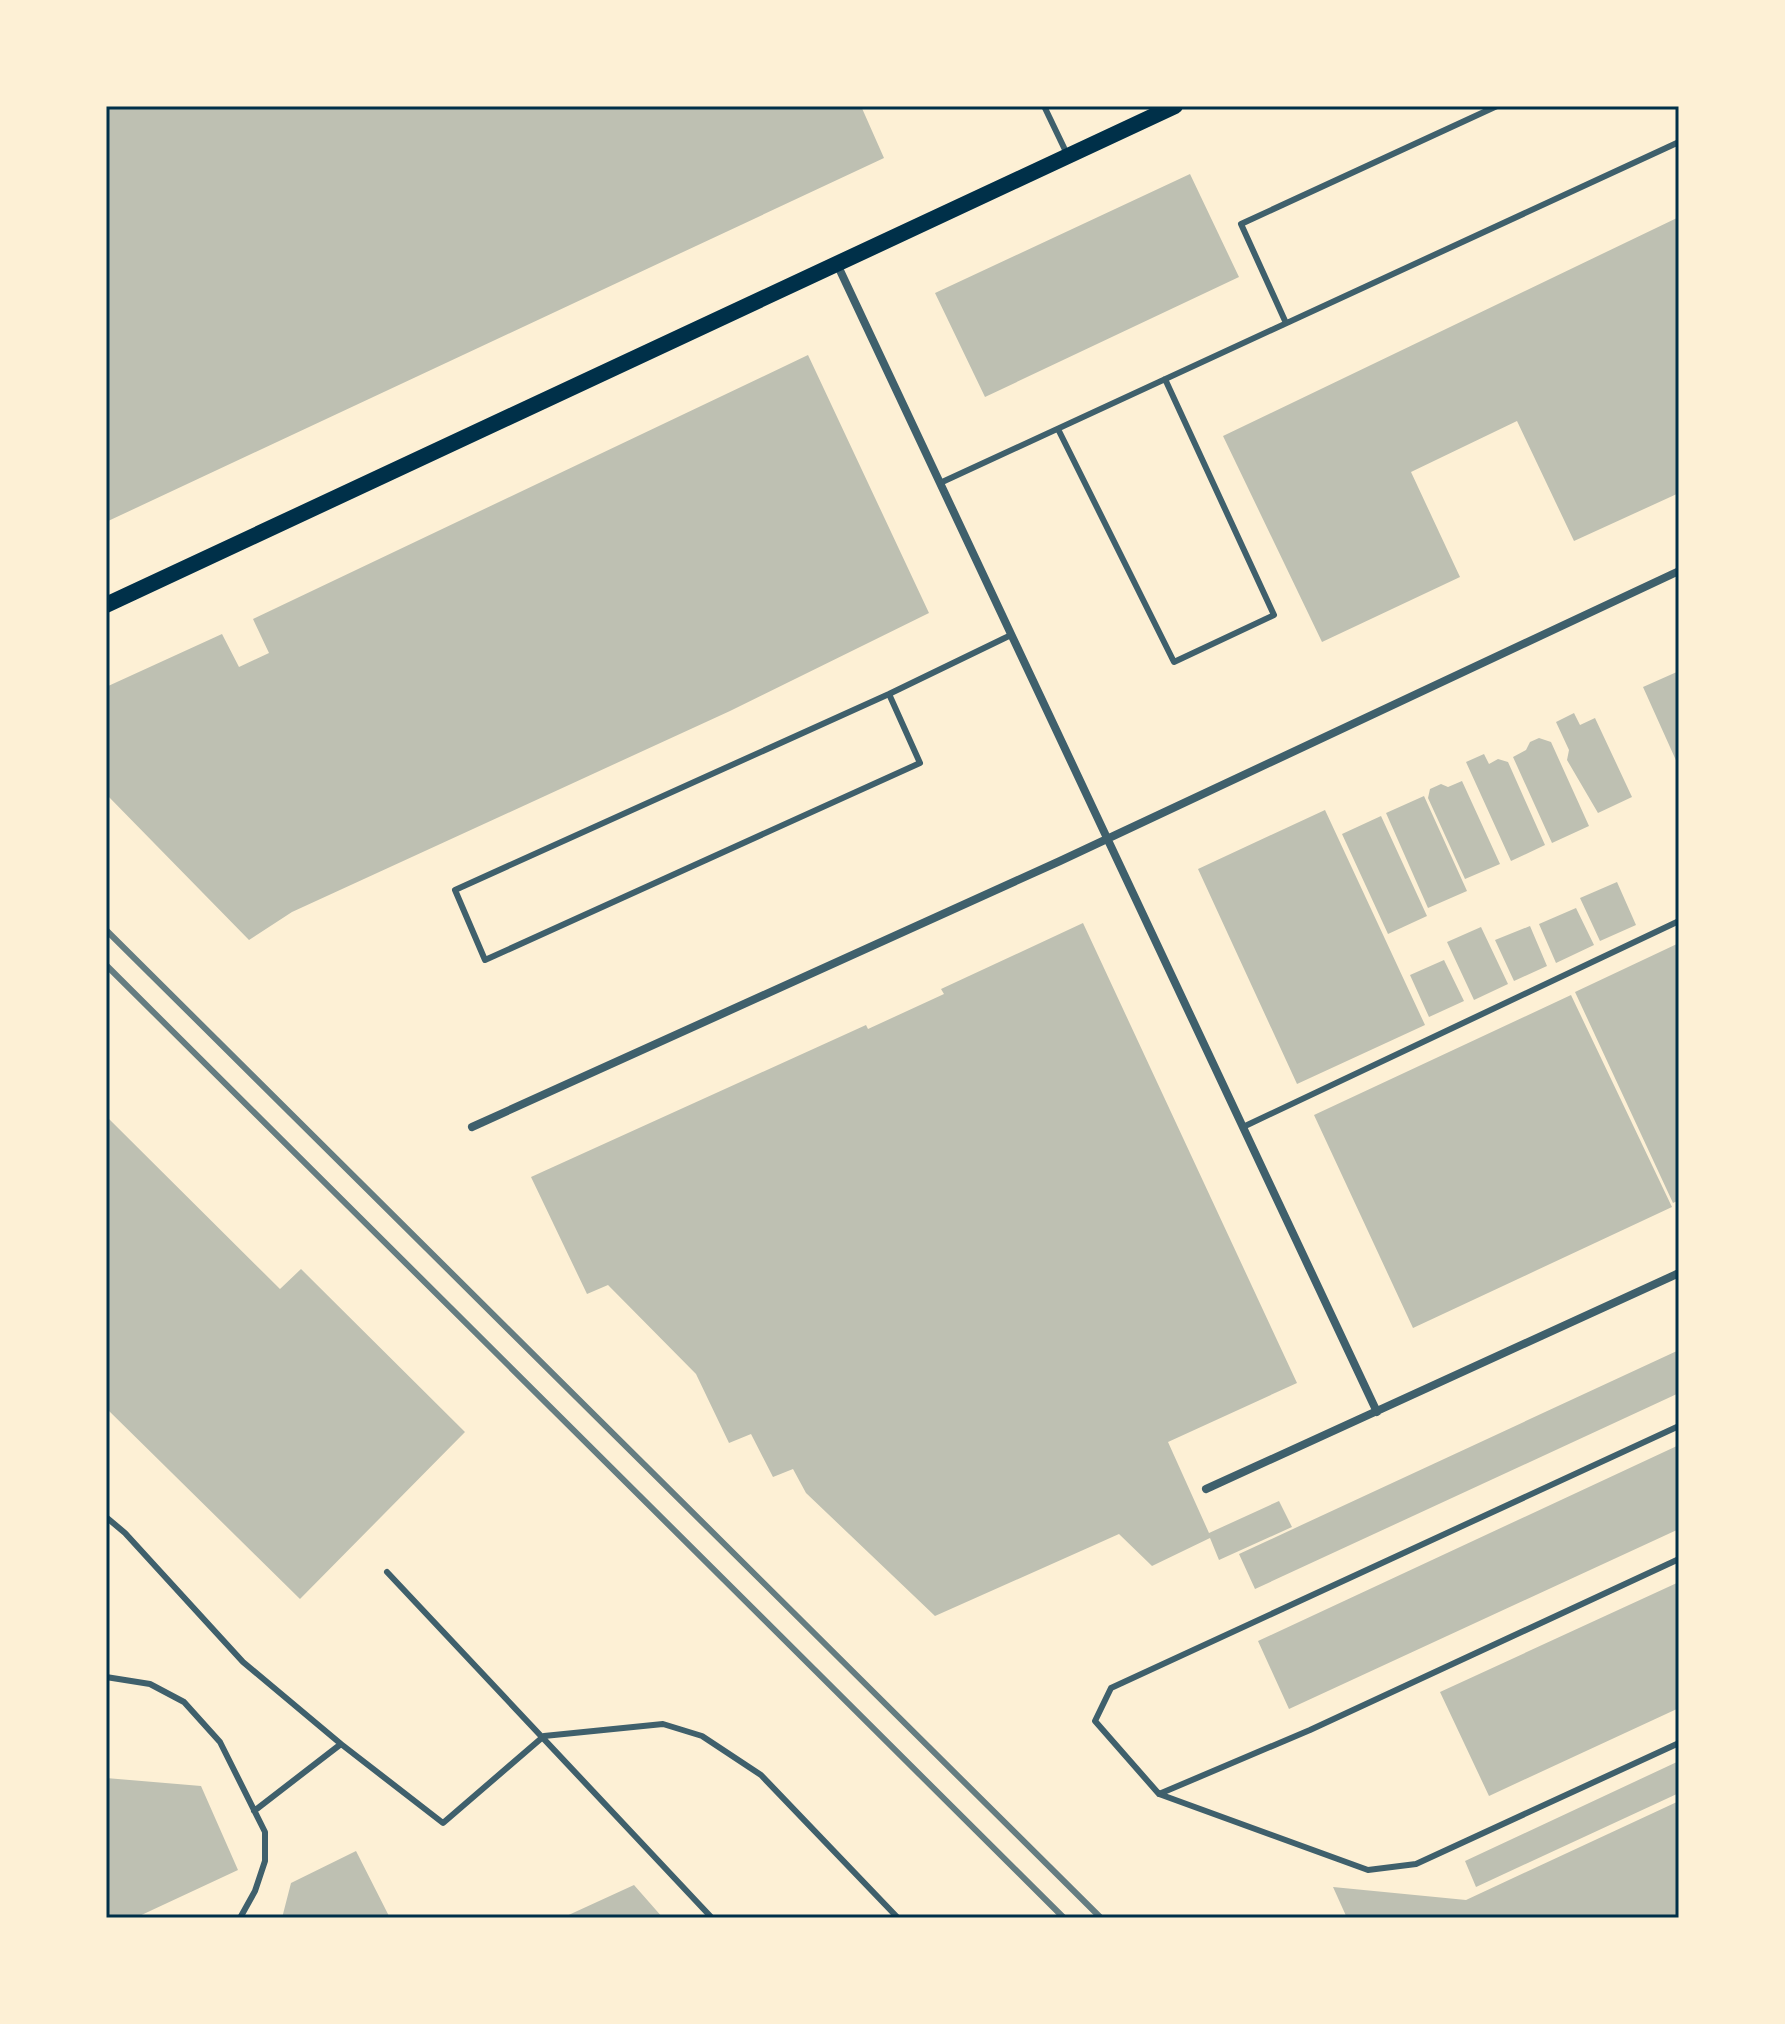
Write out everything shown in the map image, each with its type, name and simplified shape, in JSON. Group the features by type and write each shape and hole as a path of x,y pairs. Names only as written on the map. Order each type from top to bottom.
{"main road":[{"path":"106,605 1175,106"}],"street":[{"path":"837,264 1377,1412"},
{"path":"472,1127 1107,839 1679,571"},
{"path":"1206,1489 1679,1273"}],"lane":[{"path":"1044,106 1068,156"},
{"path":"1286,323 1241,224 1497,106"},
{"path":"940,483 1679,142"},
{"path":"1058,429 1174,662 1274,615 1165,379"},
{"path":"889,694 920,763 485,960 455,890 889,694 1011,635"},
{"path":"1243,1127 1679,921"},
{"path":"1679,1426 1111,1688 1095,1721 1159,1794 1368,1870 1416,1864 1679,1743"},
{"path":"106,1517 125,1533 243,1662 341,1744 443,1823 544,1736 663,1724 702,1736 761,1775 898,1918"},
{"path":"1159,1794 1310,1730 1679,1559"},
{"path":"387,1572 712,1918"},
{"path":"106,1677 150,1684 184,1702 220,1742 265,1832 265,1861 255,1891 240,1918"},
{"path":"254,1811 341,1744"}],"building":[{"path":"106,106 861,106 884,158 106,522"},
{"path":"1190,174 1239,277 985,397 935,293"},
{"path":"1679,217 1679,493 1574,541 1517,421 1411,472 1460,577 1322,642 1223,436"},
{"path":"808,355 929,613 730,711 292,912 249,940 106,794 106,687 222,634 239,667 269,653 253,619"},
{"path":"1679,671 1679,767 1643,687"},
{"path":"1574,713 1580,725 1595,718 1632,797 1598,813 1567,760 1569,750 1556,722"},
{"path":"1539,738 1551,742 1589,826 1552,843 1513,757"},
{"path":"1484,754 1489,764 1498,759 1508,762 1545,845 1511,861 1466,762"},
{"path":"1462,781 1500,864 1465,879 1428,798 1430,789 1441,784 1448,787"},
{"path":"1424,796 1467,891 1428,908 1386,813"},
{"path":"1325,810 1425,1025 1297,1084 1198,869"},
{"path":"1381,816 1427,916 1388,934 1342,834"},
{"path":"1617,882 1636,925 1600,941 1580,898"},
{"path":"1576,908 1594,945 1556,963 1539,924"},
{"path":"1083,923 1297,1383 1168,1442 1209,1533 1279,1501 1292,1527 1219,1560 1210,1538 1152,1566 1119,1534 935,1616 806,1493 793,1469 773,1477 751,1434 729,1443 696,1374 608,1285 587,1294 531,1177 866,1025 868,1029 944,994 941,989"},
{"path":"1530,926 1547,966 1514,981 1495,940"},
{"path":"1481,927 1508,984 1474,1000 1447,942"},
{"path":"1679,943 1679,1200 1673,1203 1575,992"},
{"path":"1444,960 1464,1001 1429,1017 1410,975"},
{"path":"1571,995 1672,1207 1413,1328 1314,1115"},
{"path":"106,1116 280,1289 301,1269 465,1432 300,1599 106,1408"},
{"path":"1679,1350 1679,1393 1255,1589 1239,1554"},
{"path":"1679,1445 1679,1529 1289,1709 1258,1641"},
{"path":"1679,1582 1679,1708 1489,1796 1440,1692"},
{"path":"1679,1761 1679,1793 1476,1887 1465,1861"},
{"path":"106,1778 201,1786 238,1870 135,1918 106,1918"},
{"path":"1679,1801 1679,1918 1347,1918 1333,1887 1466,1900"},
{"path":"356,1851 390,1918 282,1918 291,1883"},
{"path":"634,1885 663,1918 562,1918"}],"railway":[{"path":"106,930 1101,1918"},
{"path":"106,965 1064,1918"}]}
